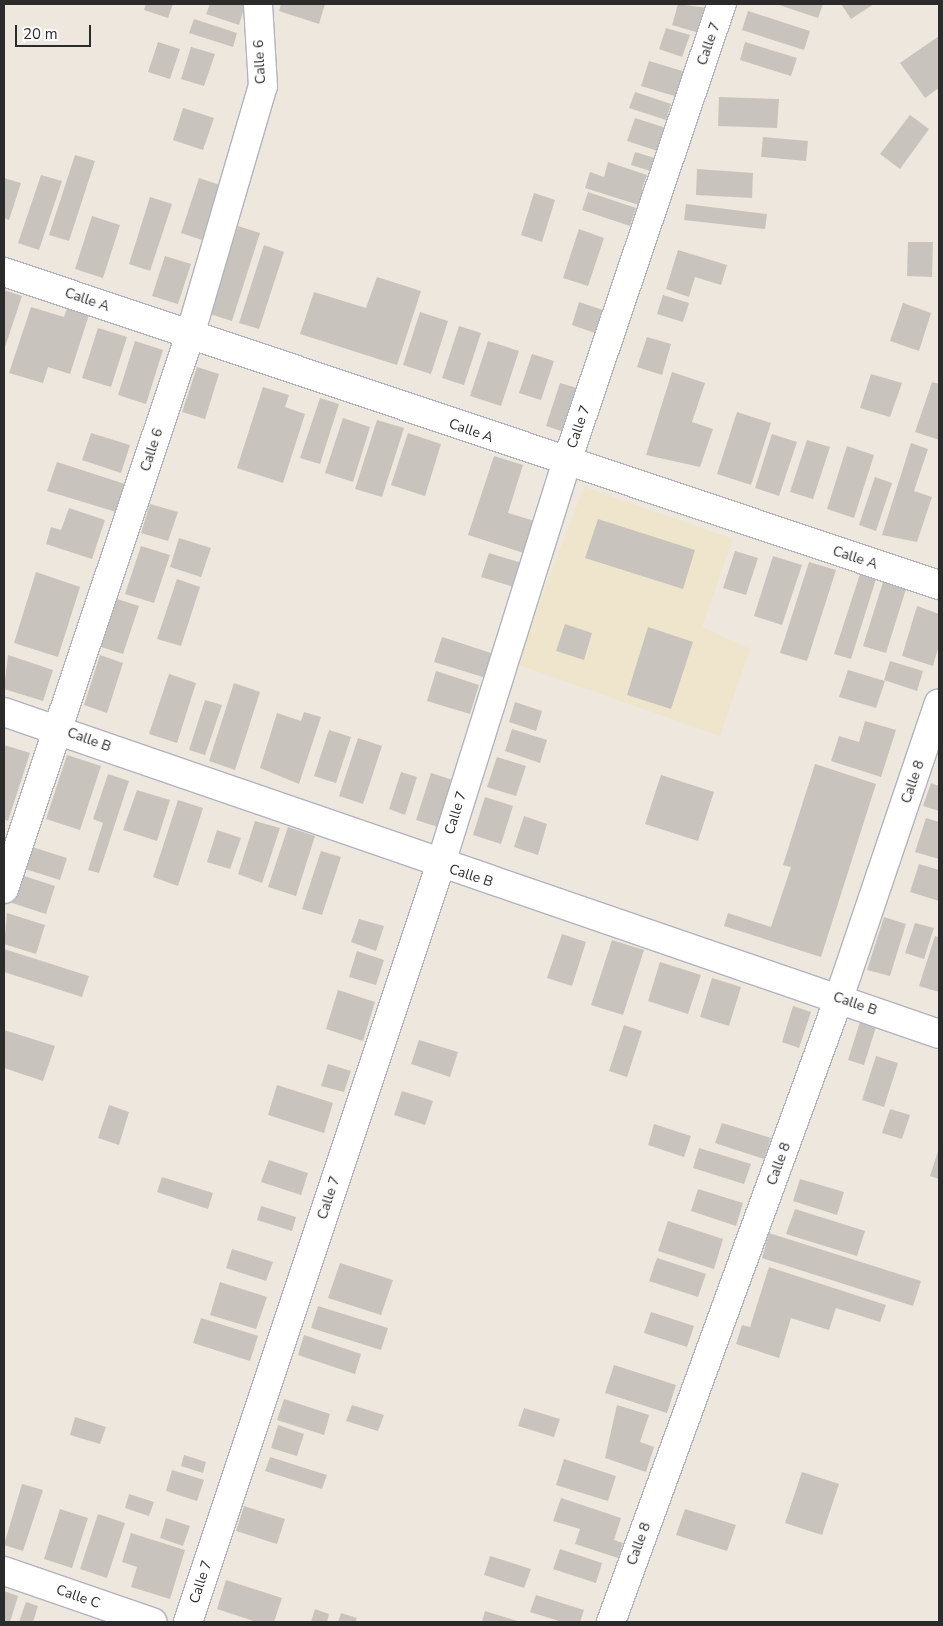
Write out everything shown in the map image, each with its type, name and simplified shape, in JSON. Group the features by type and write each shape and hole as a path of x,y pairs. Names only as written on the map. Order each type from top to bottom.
{"street":[{"name":"Calle 6","path":"4,889 59,730 190,335 263,86 258,4"},
{"name":"Calle 7","path":"188,1622 440,866 566,464 722,4"},
{"name":"Calle A","path":"4,272 566,464 939,585"},
{"name":"Calle 8","path":"611,1622 839,998 939,703"},
{"name":"Calle B","path":"4,712 440,866 839,998 939,1034"},
{"name":"Calle C","path":"4,1571 152,1622"}],"shaded area":[{"path":"584,487 733,539 702,627 750,649 720,736 516,664"}],"building":[{"path":"146,4 173,4 168,18 144,10"},
{"path":"210,4 245,5 239,25 206,14"},
{"path":"281,4 325,4 319,24 279,11"},
{"path":"678,4 714,9 706,35 672,25"},
{"path":"776,4 823,4 818,18"},
{"path":"841,4 874,4 851,19"},
{"path":"748,11 810,31 804,50 742,30"},
{"path":"194,19 237,33 233,47 189,33"},
{"path":"666,28 690,35 682,57 659,49"},
{"path":"939,36 939,88 925,98 900,63"},
{"path":"158,42 180,49 170,79 148,72"},
{"path":"745,42 797,58 791,76 740,60"},
{"path":"191,47 215,54 204,86 181,79"},
{"path":"649,61 689,73 681,98 641,86"},
{"path":"635,92 671,104 666,120 629,108"},
{"path":"719,97 779,99 777,128 718,126"},
{"path":"183,108 214,118 203,150 173,140"},
{"path":"910,115 929,129 900,169 880,154"},
{"path":"635,118 669,129 661,152 627,141"},
{"path":"763,137 808,141 806,161 761,157"},
{"path":"635,152 658,159 654,172 631,165"},
{"path":"75,155 95,161 69,241 49,235"},
{"path":"608,162 647,175 642,189 650,192 645,207 585,188 590,172 604,177"},
{"path":"697,169 753,173 752,198 696,195"},
{"path":"41,175 62,181 39,250 18,243"},
{"path":"4,178 21,183 9,220 4,218"},
{"path":"199,178 226,187 208,242 181,233"},
{"path":"588,192 636,208 630,226 582,210"},
{"path":"534,193 555,200 542,242 521,235"},
{"path":"150,197 172,204 150,271 129,264"},
{"path":"686,204 767,214 765,229 684,220"},
{"path":"92,216 120,225 103,278 75,269"},
{"path":"238,226 260,233 232,321 210,314"},
{"path":"579,229 604,238 588,286 563,278"},
{"path":"908,242 933,242 932,277 907,276"},
{"path":"264,245 284,252 259,329 239,323"},
{"path":"678,250 727,265 721,285 695,277 689,297 666,289"},
{"path":"165,256 191,264 178,304 152,296"},
{"path":"377,277 421,291 397,365 300,334 314,292 366,308"},
{"path":"4,290 22,296 4,350"},
{"path":"663,295 689,303 683,322 657,314"},
{"path":"579,302 609,312 601,335 572,325"},
{"path":"903,303 931,313 919,351 890,341"},
{"path":"31,307 64,317 67,308 89,315 70,374 48,367 43,383 9,373"},
{"path":"420,312 448,321 431,374 403,365"},
{"path":"459,326 481,333 464,385 442,378"},
{"path":"98,328 127,337 111,387 82,378"},
{"path":"647,337 671,344 662,375 637,367"},
{"path":"135,341 163,350 146,404 118,395"},
{"path":"488,341 519,351 501,406 470,396"},
{"path":"532,354 554,361 541,400 519,393"},
{"path":"197,367 219,374 205,419 182,412"},
{"path":"672,372 705,383 692,422 713,429 700,467 646,455"},
{"path":"871,374 902,383 890,417 860,408"},
{"path":"932,382 939,384 939,440 915,432"},
{"path":"560,383 584,390 570,434 546,426"},
{"path":"263,387 289,395 285,407 305,414 283,483 237,468"},
{"path":"320,398 339,404 320,464 300,458"},
{"path":"737,412 771,423 751,485 717,474"},
{"path":"343,418 370,427 353,482 325,473"},
{"path":"377,420 404,428 382,497 355,489"},
{"path":"91,433 130,445 121,473 82,460"},
{"path":"408,433 441,444 425,496 391,485"},
{"path":"772,434 797,442 779,496 755,488"},
{"path":"807,440 830,447 813,499 790,492"},
{"path":"911,443 928,449 914,491 932,497 917,542 882,535"},
{"path":"847,446 874,455 854,518 827,509"},
{"path":"494,456 523,465 508,513 538,522 527,554 468,535"},
{"path":"57,462 125,484 116,512 47,491"},
{"path":"875,477 892,483 876,531 859,525"},
{"path":"150,504 178,512 168,541 141,533"},
{"path":"69,508 105,520 92,559 46,544 51,527 61,530"},
{"path":"598,519 695,550 683,589 585,558"},
{"path":"179,538 211,548 201,577 170,567"},
{"path":"141,546 170,555 154,603 125,594"},
{"path":"735,551 758,558 746,595 723,588"},
{"path":"489,553 525,564 517,588 481,577"},
{"path":"773,556 802,565 782,625 754,616"},
{"path":"809,562 836,570 807,661 780,653"},
{"path":"36,572 80,587 58,657 14,643"},
{"path":"860,574 876,579 851,659 834,654"},
{"path":"177,579 200,587 181,646 157,639"},
{"path":"883,582 906,589 886,653 863,646"},
{"path":"117,599 139,606 123,654 101,647"},
{"path":"917,606 939,614 939,645 933,666 902,656"},
{"path":"565,624 592,633 584,660 556,651"},
{"path":"648,627 693,642 671,709 627,695"},
{"path":"442,637 494,654 486,678 434,662"},
{"path":"8,655 53,670 43,701 4,689"},
{"path":"100,655 123,663 107,713 84,705"},
{"path":"890,661 923,671 917,691 884,680"},
{"path":"848,670 885,681 876,708 839,697"},
{"path":"436,671 479,685 470,714 427,701"},
{"path":"169,674 196,683 177,743 149,734"},
{"path":"234,683 260,692 235,770 209,761"},
{"path":"205,700 222,705 205,755 189,750"},
{"path":"515,702 542,711 536,731 509,722"},
{"path":"304,712 321,717 299,784 260,768 277,713 301,721"},
{"path":"865,721 896,730 881,777 831,761 839,736 859,742"},
{"path":"512,729 547,740 540,763 505,751"},
{"path":"329,730 351,737 336,783 314,776"},
{"path":"358,738 382,746 363,804 339,796"},
{"path":"4,745 30,753 8,821 4,819"},
{"path":"67,755 101,766 80,830 46,819"},
{"path":"497,757 526,766 516,796 487,787"},
{"path":"815,764 876,784 821,957 724,926 728,913 771,927 791,867 783,865"},
{"path":"401,772 417,777 405,815 389,809"},
{"path":"431,773 453,780 438,827 416,820"},
{"path":"108,774 129,781 99,873 88,870 103,823 93,819"},
{"path":"661,775 714,792 698,841 645,824"},
{"path":"931,783 939,786 939,811 923,806"},
{"path":"137,790 170,800 157,841 123,830"},
{"path":"485,797 513,806 501,844 473,835"},
{"path":"178,800 203,808 178,886 153,877"},
{"path":"524,816 547,824 538,855 514,847"},
{"path":"926,818 939,822 939,859 915,852"},
{"path":"255,821 280,828 262,883 238,874"},
{"path":"288,827 315,836 296,896 268,887"},
{"path":"217,830 241,838 230,869 207,862"},
{"path":"32,847 67,858 60,880 25,869"},
{"path":"321,851 341,857 322,915 302,909"},
{"path":"919,864 939,870 939,901 910,892"},
{"path":"21,875 55,886 46,914 12,903"},
{"path":"7,913 45,925 36,954 4,944"},
{"path":"884,917 906,924 890,976 867,970"},
{"path":"359,919 384,926 376,951 351,942"},
{"path":"915,923 934,928 924,959 905,953"},
{"path":"562,934 586,942 572,986 547,978"},
{"path":"935,936 939,937 939,992 919,986"},
{"path":"612,940 644,950 623,1015 591,1005"},
{"path":"4,949 89,976 82,997 4,972"},
{"path":"357,951 384,960 376,985 349,977"},
{"path":"660,962 701,975 688,1014 648,1001"},
{"path":"712,978 741,987 729,1026 700,1017"},
{"path":"338,990 375,1002 363,1041 326,1029"},
{"path":"793,1006 811,1012 799,1048 782,1042"},
{"path":"860,1022 876,1027 864,1065 848,1060"},
{"path":"624,1025 642,1031 627,1077 609,1071"},
{"path":"4,1030 55,1046 43,1081 4,1068"},
{"path":"419,1040 458,1052 450,1077 411,1064"},
{"path":"876,1056 898,1063 884,1107 862,1100"},
{"path":"328,1064 351,1071 344,1092 321,1086"},
{"path":"277,1085 333,1103 324,1133 268,1115"},
{"path":"402,1091 433,1101 425,1125 394,1115"},
{"path":"109,1105 129,1112 119,1145 98,1138"},
{"path":"890,1109 910,1115 902,1139 882,1133"},
{"path":"722,1123 771,1138 764,1159 715,1143"},
{"path":"654,1124 691,1136 684,1157 648,1145"},
{"path":"699,1148 751,1164 744,1184 693,1168"},
{"path":"939,1148 939,1179 930,1176"},
{"path":"269,1160 308,1173 301,1195 261,1182"},
{"path":"162,1177 213,1193 208,1209 157,1192"},
{"path":"800,1179 844,1192 837,1215 793,1201"},
{"path":"698,1189 743,1203 736,1226 691,1211"},
{"path":"261,1206 296,1217 292,1231 257,1220"},
{"path":"795,1209 865,1231 857,1256 786,1234"},
{"path":"668,1221 723,1239 714,1269 658,1251"},
{"path":"769,1233 921,1281 913,1306 762,1258"},
{"path":"232,1249 273,1262 266,1281 226,1268"},
{"path":"657,1258 706,1274 698,1297 649,1281"},
{"path":"340,1263 393,1280 381,1315 328,1298"},
{"path":"769,1267 886,1305 880,1322 836,1308 829,1330 791,1318 779,1358 736,1344 742,1325 750,1327"},
{"path":"220,1282 267,1297 256,1329 210,1315"},
{"path":"318,1306 388,1328 381,1350 311,1328"},
{"path":"651,1312 694,1326 687,1347 644,1333"},
{"path":"201,1318 258,1336 250,1361 193,1343"},
{"path":"304,1335 361,1354 355,1374 298,1355"},
{"path":"614,1365 676,1385 667,1413 605,1393"},
{"path":"284,1399 330,1414 324,1435 277,1420"},
{"path":"352,1405 384,1415 378,1431 346,1421"},
{"path":"617,1405 649,1415 640,1442 654,1447 646,1472 605,1458"},
{"path":"524,1408 560,1419 554,1437 518,1426"},
{"path":"75,1417 106,1427 100,1444 70,1435"},
{"path":"278,1425 304,1434 297,1456 271,1448"},
{"path":"184,1455 206,1462 203,1473 181,1466"},
{"path":"270,1457 327,1475 322,1489 265,1471"},
{"path":"564,1459 616,1476 608,1501 556,1485"},
{"path":"172,1470 204,1480 197,1501 166,1491"},
{"path":"802,1472 839,1484 822,1535 785,1523"},
{"path":"22,1484 43,1490 23,1551 4,1545"},
{"path":"129,1494 154,1502 149,1516 125,1508"},
{"path":"561,1498 621,1518 614,1540 623,1543 618,1558 575,1544 580,1529 553,1521"},
{"path":"244,1506 285,1519 277,1544 236,1531"},
{"path":"60,1509 88,1518 72,1568 44,1559"},
{"path":"685,1509 736,1525 727,1551 676,1535"},
{"path":"98,1514 125,1523 107,1578 80,1569"},
{"path":"166,1518 190,1526 183,1546 160,1538"},
{"path":"131,1533 185,1550 170,1599 131,1587 137,1567 122,1562"},
{"path":"560,1549 602,1563 596,1583 553,1569"},
{"path":"490,1556 531,1569 524,1588 484,1575"},
{"path":"226,1580 282,1598 274,1622 257,1622 217,1609"},
{"path":"4,1591 18,1596 10,1622 4,1622"},
{"path":"536,1595 584,1610 580,1622 562,1622 530,1612"},
{"path":"26,1602 38,1606 33,1622 19,1622"},
{"path":"315,1609 329,1614 327,1622 311,1622"},
{"path":"485,1611 521,1622 482,1622"},
{"path":"341,1613 357,1618 355,1622 338,1622"}]}
